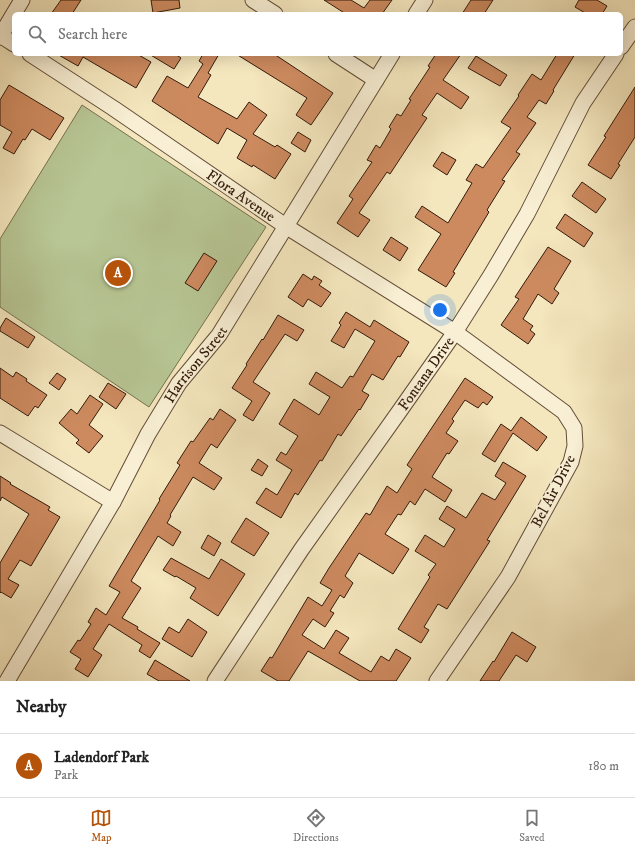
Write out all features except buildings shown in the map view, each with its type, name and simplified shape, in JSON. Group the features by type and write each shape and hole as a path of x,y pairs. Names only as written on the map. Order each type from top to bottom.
{"street":[{"path":"15,12 22,0"},
{"path":"253,0 272,12"},
{"path":"417,12 425,0"},
{"path":"12,16 0,36 12,43"},
{"path":"623,44 635,27"},
{"name":"Flora Avenue","path":"33,56 113,108 287,227 455,332"},
{"path":"339,56 376,80"},
{"name":"Harrison Street","path":"8,681 113,502 148,434 179,383 219,335 287,227 391,56"},
{"name":"Fontana Drive","path":"215,681 301,550 455,332 527,214 583,103 615,56"},
{"name":"Bel Air Drive","path":"437,681 508,577 571,462 575,446 574,428 564,412 455,332"},
{"path":"0,433 113,502"}],"green space":[{"path":"82,105 266,227 149,407 0,307 0,239"}],"place":[{"name":"Ladendorf Park","path":"118,273"}]}
